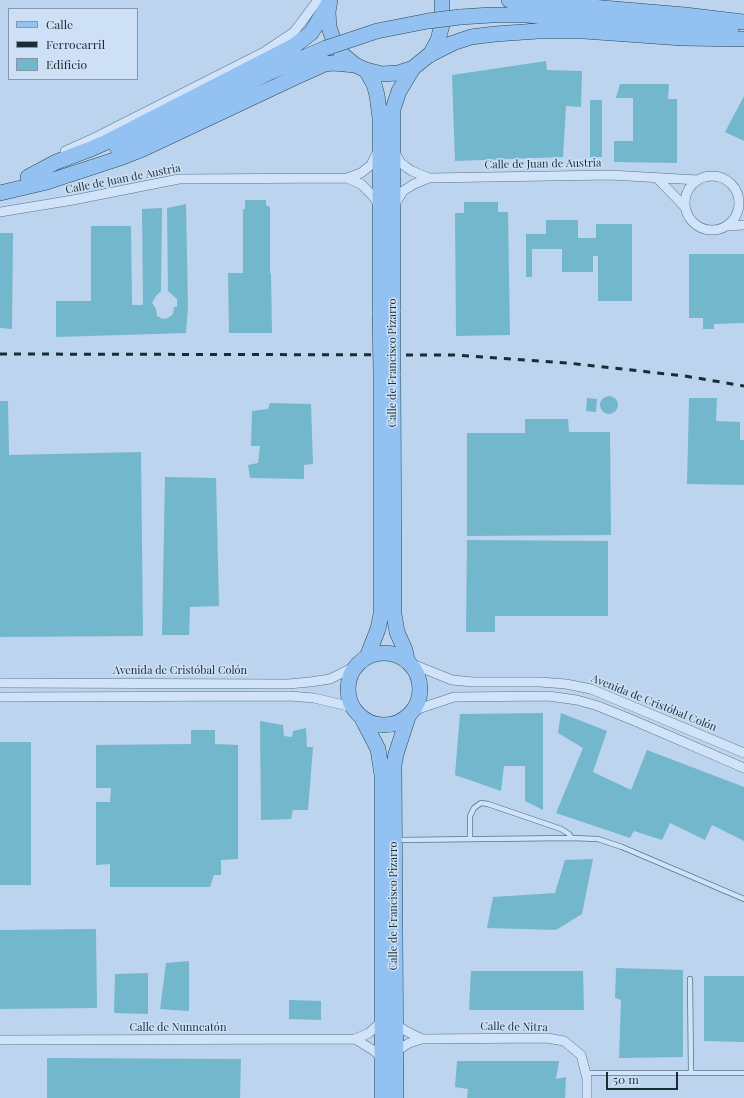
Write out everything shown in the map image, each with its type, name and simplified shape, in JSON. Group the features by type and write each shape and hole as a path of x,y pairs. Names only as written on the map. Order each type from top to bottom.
{"main road":[{"path":"429,55 438,40 442,25 442,0"},
{"path":"509,0 684,15 744,22"},
{"path":"326,5 329,27 334,42 343,55 361,68"},
{"path":"28,177 56,162 109,141 281,53 299,42 311,32 326,5"},
{"path":"0,184 78,162 129,142 270,72 326,48 377,31 428,21 460,17 526,15 744,31"},
{"path":"0,193 27,188 72,175 120,158 145,148 325,64 333,63 361,68 382,74 398,73 413,68 429,55 445,46 471,37 538,31 584,31 682,38 744,39"},
{"name":"Calle de Francisco Pizarro","path":"361,68 374,84 386,148 387,374 394,614 397,632 410,662"},
{"name":"Calle de Francisco Pizarro","path":"386,148 393,109 399,92 413,68"},
{"name":"Calle de Francisco Pizarro","path":"362,662 378,629 381,614 387,374"},
{"path":"376,654 386,654 396,655 410,662 419,680 420,689 418,701 410,714 392,725 372,725 363,720 352,707 350,684 362,662 376,654"},
{"name":"Calle de Francisco Pizarro","path":"388,1022 394,840 394,765 396,754 410,714"},
{"name":"Calle de Francisco Pizarro","path":"363,720 378,749 382,775 388,1022 388,1055 382,1098"},
{"name":"Calle de Francisco Pizarro","path":"388,1055 396,1098"}],"street":[{"path":"65,151 103,134 264,52 294,32 307,16 326,5"},
{"path":"347,178 361,173 371,165 386,148 406,167 428,178"},
{"name":"Calle de Juan de Austria","path":"428,178 610,175 698,180"},
{"path":"685,207 686,196 690,187 698,180 708,176 719,177 728,181 735,189 741,201 734,219 726,226"},
{"path":"347,178 361,184 386,207 414,184 428,178"},
{"name":"Calle de Juan de Austria","path":"0,212 73,200 180,179 347,178"},
{"path":"658,178 685,207 689,217 696,225 705,229 716,230 726,226 744,225"},
{"name":"Avenida de Cristóbal Colón","path":"0,683 288,684 330,679 362,662"},
{"name":"Avenida de Cristóbal Colón","path":"410,662 452,680 473,682 540,682 566,684 591,689 744,753"},
{"path":"0,697 290,696 314,698 352,707"},
{"path":"410,714 454,697 548,696 577,700 598,706 744,768"},
{"path":"355,1040 388,1022"},
{"name":"Calle de Nitra","path":"388,1022 422,1039"},
{"name":"Calle de Nitra","path":"388,1055 409,1043 422,1039 547,1038 564,1041 581,1055 587,1078 587,1098"},
{"name":"Calle de Nunneatón","path":"0,1040 355,1040 373,1050 388,1055"}],"lane":[{"path":"470,839 470,816 474,808 481,804 488,804 561,829 572,838"},
{"path":"394,840 598,839 622,847 744,899"},
{"path":"690,979 691,1073"},
{"path":"586,1073 744,1073"}],"building":[{"path":"546,61 547,70 582,71 581,107 566,106 563,157 455,161 452,75"},
{"path":"620,84 669,84 668,99 677,99 677,163 614,162 614,141 633,141 633,98 616,98"},
{"path":"744,96 744,141 725,132"},
{"path":"590,100 602,100 602,157 590,157"},
{"path":"245,200 266,200 266,205 270,207 272,333 229,333 228,273 243,273 243,209 245,209"},
{"path":"464,202 498,202 498,212 508,212 510,335 456,336 455,213 464,213"},
{"path":"186,204 188,307 186,333 56,337 56,301 91,301 91,226 131,226 132,305 143,305 142,209 162,208 161,291 152,303 156,309 157,316 163,319 168,318 173,314 174,307 177,307 177,299 168,291 167,208"},
{"path":"546,220 578,220 578,238 596,238 596,224 632,224 632,301 598,301 598,256 593,256 593,272 562,272 562,249 532,249 532,277 526,277 526,234 546,234"},
{"path":"0,233 13,233 12,329 0,328"},
{"path":"689,254 744,254 744,323 714,324 714,329 703,329 703,318 689,318"},
{"path":"609,396 615,399 618,405 615,411 609,414 603,411 600,405 603,399"},
{"path":"587,398 597,399 596,412 586,411"},
{"path":"689,398 717,398 716,421 740,422 740,440 744,440 744,485 687,484"},
{"path":"0,401 8,401 9,455 141,452 143,636 0,637"},
{"path":"270,403 311,404 313,464 304,465 304,479 250,478 248,465 258,463 260,446 251,446 252,411 268,409"},
{"path":"525,419 568,419 569,432 610,432 611,535 467,536 467,433 525,433"},
{"path":"165,477 216,478 219,606 190,607 189,635 162,635"},
{"path":"467,540 608,541 608,616 495,616 495,632 466,632"},
{"path":"543,713 543,810 525,801 525,766 504,766 501,791 455,775 460,714"},
{"path":"561,713 607,731 593,772 631,790 647,750 744,787 744,841 712,825 705,840 670,823 662,840 634,831 630,838 556,813 583,748 558,733"},
{"path":"260,721 283,725 284,736 292,737 293,731 306,728 307,747 313,747 308,810 293,810 291,819 261,820"},
{"path":"191,730 215,730 215,744 238,745 238,859 221,860 221,875 214,875 210,887 110,887 110,864 96,865 96,802 110,802 111,788 96,788 96,745 191,744"},
{"path":"0,742 31,742 31,885 0,885"},
{"path":"593,859 582,914 556,930 487,928 493,897 555,893 565,860"},
{"path":"96,929 97,1008 0,1009 0,930"},
{"path":"189,961 189,1011 160,1009 166,963"},
{"path":"616,968 683,970 683,1057 619,1058 621,1000 615,998"},
{"path":"471,971 583,971 584,1010 469,1010"},
{"path":"148,973 148,1014 114,1013 115,974"},
{"path":"704,976 744,976 744,1042 704,1041"},
{"path":"289,1000 321,1001 321,1020 289,1019"},
{"path":"47,1058 241,1059 240,1098 47,1098"},
{"path":"457,1061 559,1061 556,1079 566,1077 565,1098 467,1098 468,1089 455,1087"}],"railway":[{"path":"0,354 454,355 568,363 685,376 744,386"}]}
